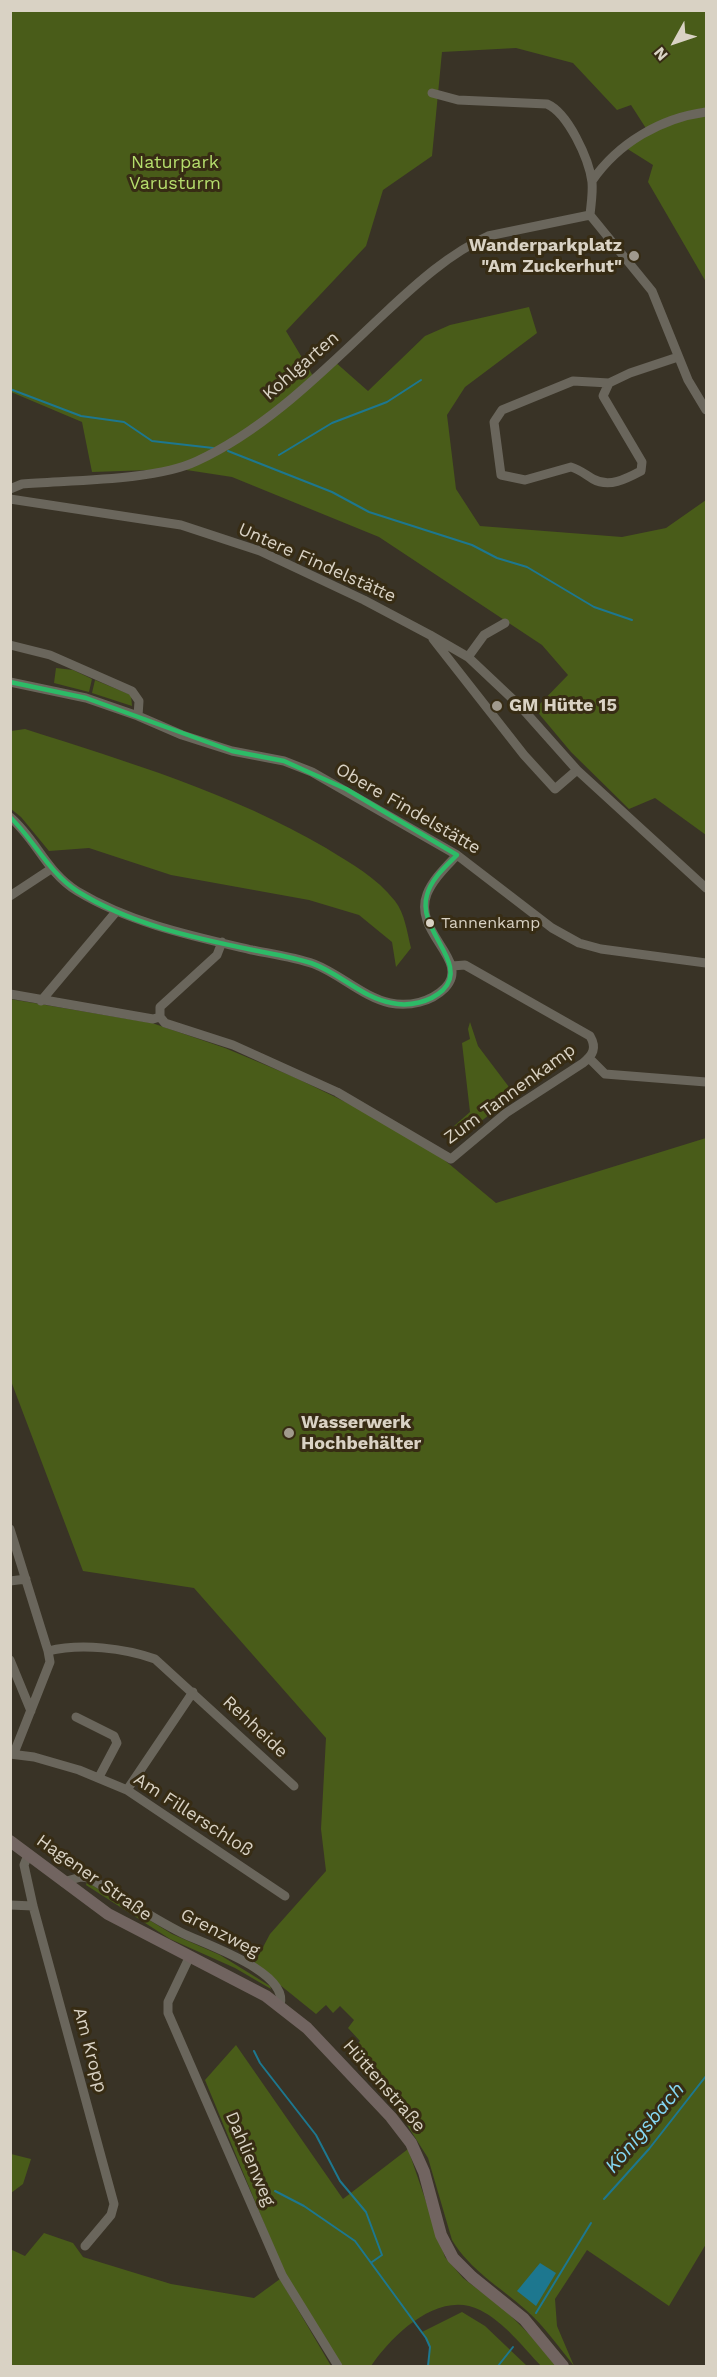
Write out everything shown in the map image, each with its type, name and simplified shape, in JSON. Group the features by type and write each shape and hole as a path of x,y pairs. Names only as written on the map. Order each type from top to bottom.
{"main road":[{"name":"Hagener Straße","path":"10,1841 63,1882 129,1927 189,1958"},
{"name":"Hüttenstraße","path":"189,1958 280,2005 328,2048 406,2136 424,2172 441,2235 453,2258 472,2277 524,2319 563,2367"}],"street":[{"path":"432,93 458,100 547,104 557,109 576,138 592,181 590,215 652,291 678,357 706,410"},
{"path":"592,181 607,159 622,147 664,122 706,112"},
{"name":"Kohlgarten","path":"10,489 22,484 161,472 197,462 224,447 287,401 413,287 473,243 488,236 590,215"},
{"path":"609,383 603,396 642,462 641,471 623,481 609,483 597,481 571,467 525,480 501,475 494,422 502,410 573,381 609,383 630,373 678,357"},
{"name":"Untere Findelstätte","path":"10,499 181,525 260,551 364,600 430,635 468,657 520,706 577,770 706,888"},
{"path":"468,657 484,635 506,623"},
{"name":"Untere Findelstätte","path":"430,635 524,755 555,789 577,770"},
{"path":"10,645 50,655 132,691 139,701 138,716"},
{"name":"Obere Findelstätte","path":"10,682 86,698 138,716 182,735 231,751 284,761 312,772 457,855 552,928 579,943 601,949 706,963"},
{"path":"10,818 19,824 51,869 74,889 115,913 313,964 372,996 389,1003 407,1005 424,1001 438,994 453,974 452,966 427,925 424,911 426,895 433,882 457,855"},
{"path":"10,896 51,869"},
{"path":"41,1001 115,913"},
{"path":"160,1017 160,1007 217,955 222,942"},
{"name":"Zum Tannenkamp","path":"10,994 153,1019 160,1017 165,1023 233,1045 337,1092 451,1159 506,1113 589,1058 594,1052 595,1044 590,1036 465,965 452,966"},
{"path":"589,1058 605,1074 706,1082"},
{"path":"10,1529 50,1662 12,1753"},
{"path":"10,1581 26,1579"},
{"name":"Rehheide","path":"48,1651 76,1647 142,1655 155,1659 294,1786"},
{"path":"10,1660 31,1711"},
{"path":"127,1790 193,1692"},
{"path":"76,1717 114,1736 117,1743 99,1777"},
{"name":"Am Fillerschloß","path":"12,1753 99,1777 127,1790 285,1896"},
{"name":"Am Kropp","path":"28,1855 24,1865 33,1906 114,2204 111,2215 85,2246"},
{"name":"Grenzweg","path":"63,1882 81,1877 89,1878 182,1933 245,1962 280,1989 282,1997 280,2005"},
{"path":"10,1905 33,1906"},
{"name":"Dahlienweg","path":"189,1958 168,2002 168,2013 282,2275 338,2367"}],"green space":[{"name":"Naturpark Varusturm","path":"10,11 706,11 706,282 648,182 653,165 626,148 649,133 631,105 617,110 573,63 516,48 442,52 432,156 383,190 366,246 286,331 313,376 334,361 368,391 425,336 450,325 529,307 537,333 465,387 447,415 456,489 480,526 622,537 666,528 706,500 706,835 655,798 629,809 571,752 535,709 568,675 542,645 379,537 232,477 180,469 92,472 82,422 11,392"},
{"path":"56,668 73,670 92,679 89,692 54,683"},
{"path":"95,680 131,695 132,706 92,693"},
{"path":"25,729 179,780 217,795 290,828 326,848 354,865 388,892 403,917 411,948 396,967 392,942 359,915 309,900 171,875 89,848 49,851 21,817 11,809 11,731"},
{"path":"10,999 152,1023 225,1048 294,1077 366,1112 442,1158 496,1203 706,1138 706,2244 669,2306 587,2250 555,2299 557,2326 574,2366 533,2316 476,2269 452,2240 428,2158 397,2109 349,2053 360,2041 348,2028 354,2020 340,2006 333,2013 326,2005 316,2014 254,1964 270,1934 326,1871 321,1829 326,1738 194,1588 83,1571 11,1381"},
{"path":"470,1022 478,1046 515,1095 454,1142 454,1126 470,1112 462,1043 470,1039 468,1029"},
{"path":"87,1882 172,1934 220,1955 270,1986 271,1989 235,1968 170,1939 86,1885"},
{"path":"236,2045 343,2199 408,2149 445,2257 463,2278 505,2310 556,2366 541,2366 497,2321 480,2310 464,2305 433,2310 418,2318 391,2341 371,2366 342,2366 287,2279 205,2080"},
{"path":"11,2154 31,2159 23,2184 11,2193"},
{"path":"44,2233 73,2243 83,2257 171,2284 254,2298 280,2279 331,2366 11,2366 10,2249 25,2256"},
{"path":"462,2312 485,2326 527,2366 428,2366 430,2347 422,2332"}],"water":[{"path":"540,2263 556,2273 536,2306 517,2291"}],"waterway":[{"path":"279,455 332,423 387,402 421,380"},
{"path":"10,389 81,416 124,422 152,441 213,448"},
{"path":"228,451 332,492 369,512 472,545 497,558 527,567 594,607 632,620"},
{"path":"254,2051 260,2063 316,2135 340,2181 366,2212 382,2255 372,2262"},
{"name":"Königsbach","path":"604,2199 649,2149 706,2076"},
{"path":"275,2191 304,2206 355,2241 426,2338 430,2347 428,2366"},
{"name":"Königsbach","path":"536,2313 591,2223"},
{"name":"Königsbach","path":"498,2366 513,2347"}],"transit line":[{"path":"10,682 86,698 232,751 284,761 346,789 457,855 439,873 432,884 427,895 426,908 434,933 447,957 450,980 443,990 426,1000 405,1004 392,1003 371,996 311,963 185,935 140,921 97,903 67,884 10,817"}],"place":[{"name":"Wanderparkplatz \"Am Zuckerhut\"","path":"634,256"},
{"name":"GM Hütte 15","path":"497,706"},
{"name":"Tannenkamp","path":"430,923"},
{"name":"Wasserwerk Hochbehälter","path":"289,1433"}]}
